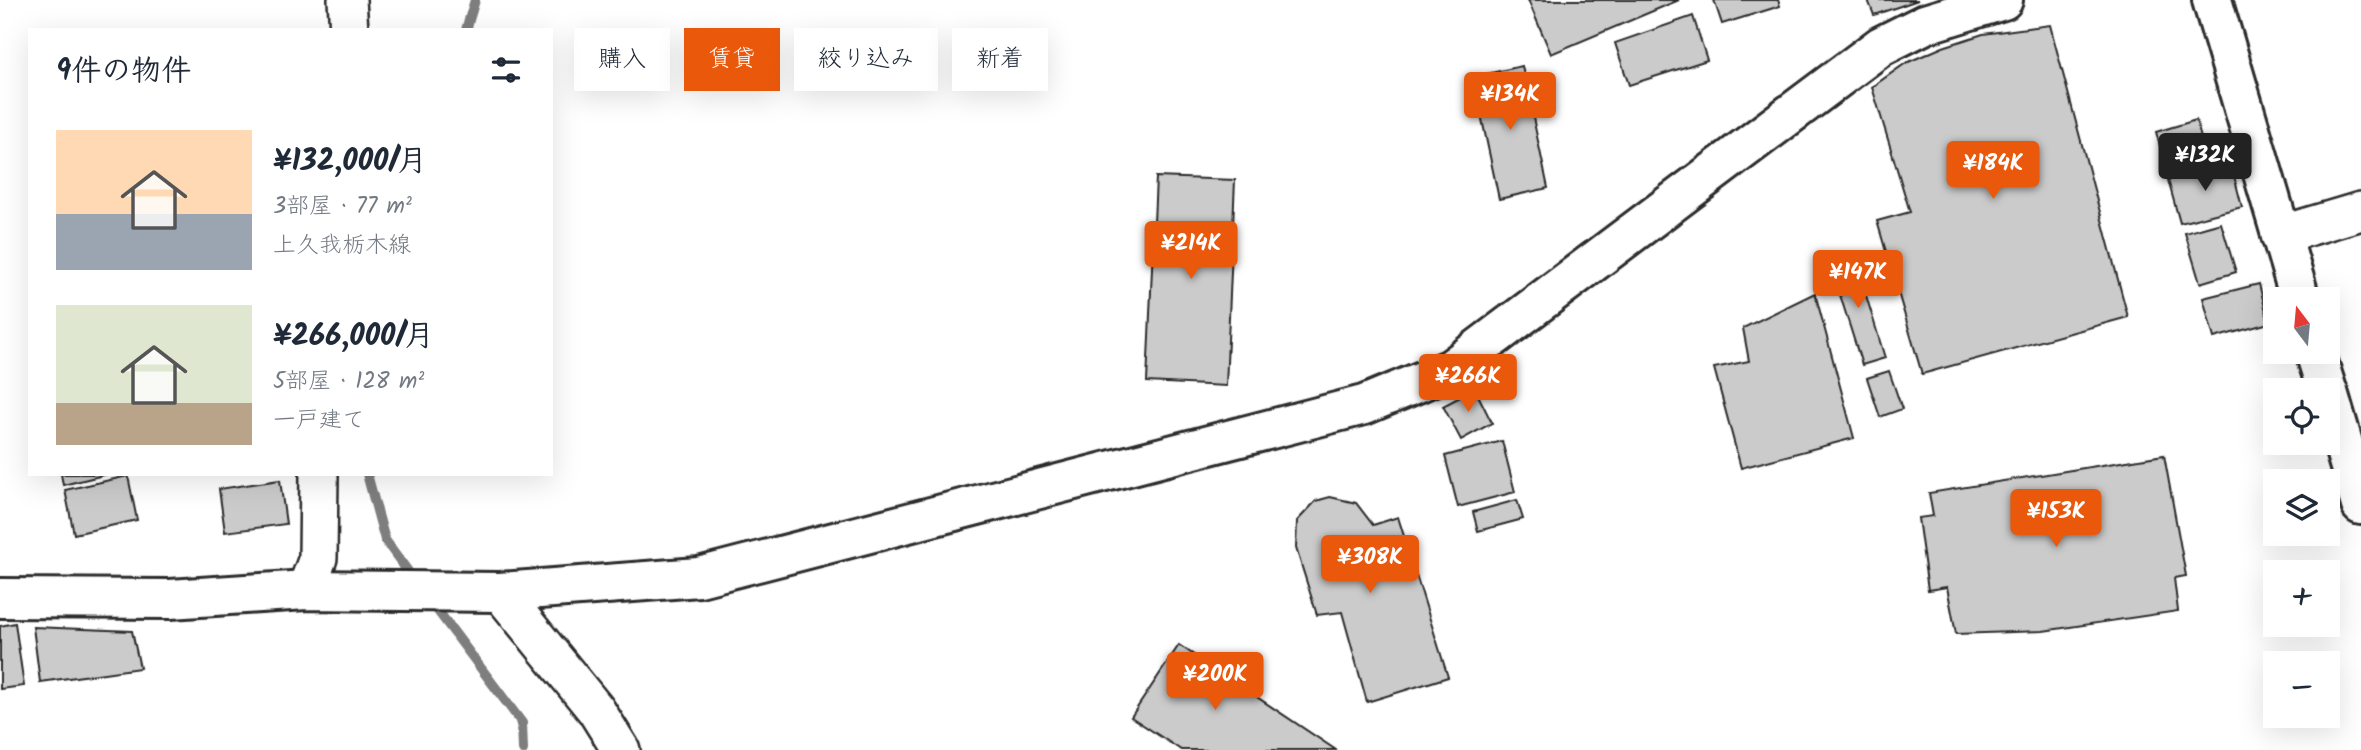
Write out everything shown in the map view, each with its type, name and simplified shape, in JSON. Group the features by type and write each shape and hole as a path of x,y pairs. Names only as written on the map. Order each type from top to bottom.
{"street":[{"path":"347,0 349,28"},
{"path":"0,598 170,599 322,590 487,591 699,577 1364,405 1451,369 1881,46 1925,24 2003,0"},
{"path":"2213,0 2296,287"},
{"path":"2280,235 2361,211"},
{"path":"2340,435 2361,505"},
{"path":"319,476 318,558 322,590"},
{"path":"487,591 596,710 621,750"}],"building":[{"path":"1528,0 1679,0 1551,54"},
{"path":"1714,0 1778,0 1780,6 1722,24"},
{"path":"1868,0 1918,0 1874,15"},
{"path":"1693,16 1707,60 1629,85 1615,43"},
{"path":"2050,25 2128,317 1922,374 1877,221 1910,212 1872,87 1906,63 1943,47 1983,34"},
{"path":"1522,66 1548,188 1499,199 1473,77"},
{"path":"2196,120 2207,160 2167,171 2156,132"},
{"path":"2231,164 2242,207 2180,223 2168,180"},
{"path":"1156,177 1235,180 1226,386 1147,382"},
{"path":"2221,223 2236,272 2200,283 2185,233"},
{"path":"1854,256 1885,358 1862,365 1830,263"},
{"path":"2259,284 2263,300 2263,325 2214,338 2203,298"},
{"path":"1815,293 1854,438 1741,468 1714,368 1749,361 1743,328"},
{"path":"1889,371 1902,409 1880,417 1867,378"},
{"path":"1475,389 1492,423 1461,440 1443,406"},
{"path":"1502,441 1515,492 1458,507 1445,456"},
{"path":"2164,455 2186,576 2174,578 2178,611 2043,631 1956,634 1947,587 1928,590 1918,518 1933,516 1929,493"},
{"path":"61,476 100,476 63,485"},
{"path":"128,476 137,520 74,534 65,490"},
{"path":"280,480 286,524 225,532 219,489"},
{"path":"1330,497 1356,503 1373,525 1398,517 1448,677 1367,702 1342,612 1317,615 1296,548 1297,521 1316,501"},
{"path":"1517,500 1523,519 1478,531 1473,512"},
{"path":"15,623 24,686 0,689 0,626"},
{"path":"33,627 132,631 140,668 40,682"},
{"path":"1179,645 1336,750 1181,750 1131,717"}],"waterway":[{"path":"467,28 475,0"},
{"path":"368,476 385,540 415,581"},
{"path":"429,599 522,723 523,750"}]}
